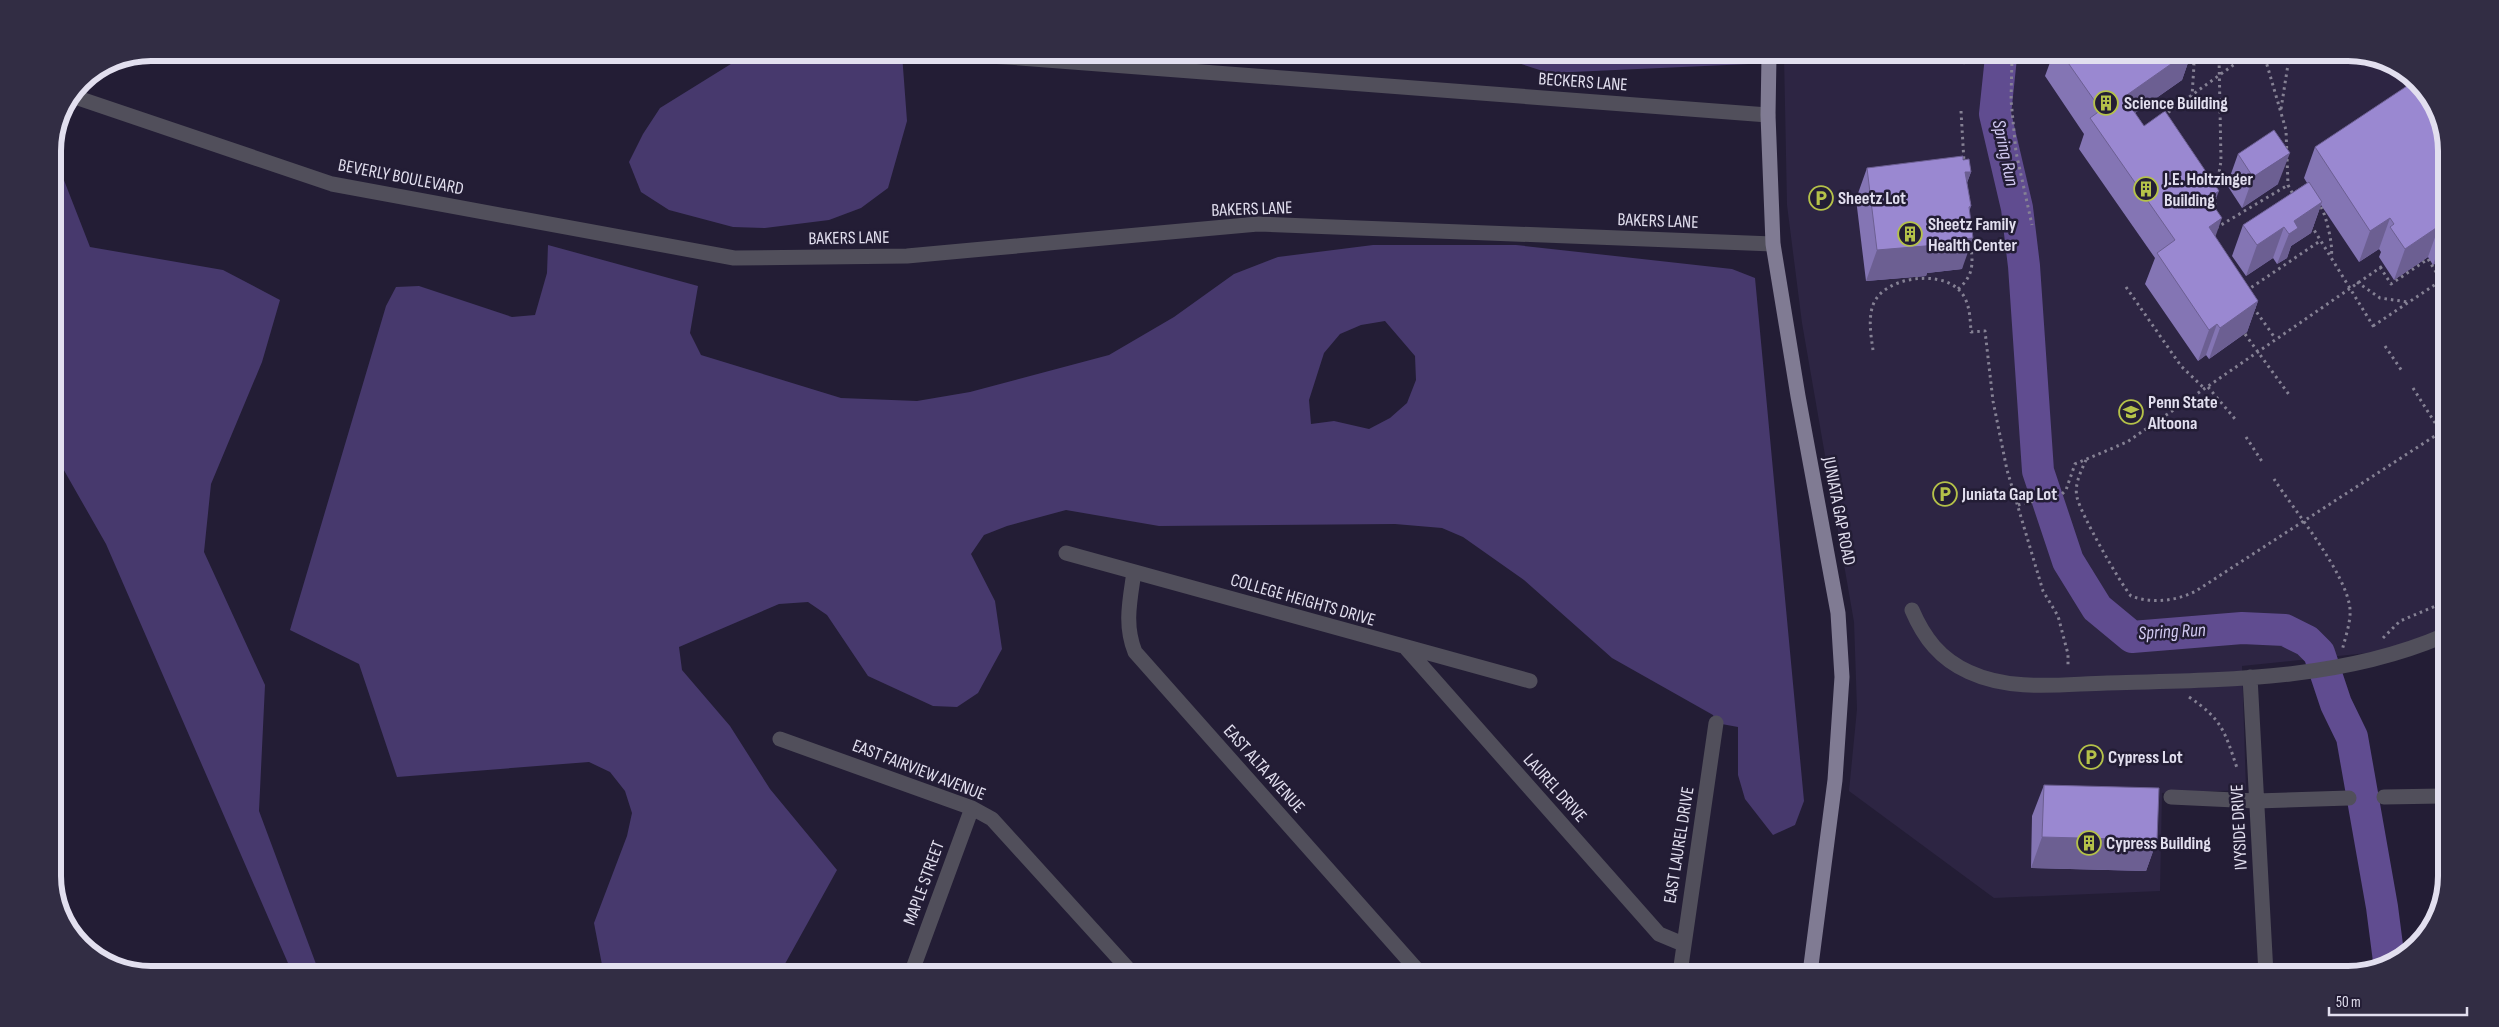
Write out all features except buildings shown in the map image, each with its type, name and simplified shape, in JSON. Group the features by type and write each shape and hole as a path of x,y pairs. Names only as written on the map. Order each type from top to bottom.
{"main road":[{"name":"JUNIATA GAP ROAD","path":"1769,61 1768,115 1773,244 1798,396 1838,613 1842,677 1835,780 1811,966"}],"street":[{"name":"BECKERS LANE","path":"1071,61 1768,115"},
{"name":"BEVERLY BOULEVARD","path":"78,98 332,184 734,258"},
{"name":"BAKERS LANE","path":"734,258 907,256 1258,224 1773,244"},
{"name":"COLLEGE HEIGHTS DRIVE","path":"1066,553 1530,681"},
{"name":"EAST ALTA AVENUE","path":"1134,572 1127,619 1128,636 1135,652 1414,966"},
{"path":"1912,610 1922,631 1935,649 1952,663 1970,672 2008,684 2195,681 2250,677 2313,670 2338,659 2385,657 2438,638"},
{"name":"LAUREL DRIVE","path":"1406,648 1659,934 1683,944"},
{"name":"IVYSIDE DRIVE","path":"2250,677 2266,966"},
{"name":"EAST LAUREL DRIVE","path":"1681,966 1716,723"},
{"name":"EAST FAIRVIEW AVENUE","path":"780,739 972,808 992,818 1126,966"},
{"path":"2384,797 2438,796"},
{"path":"2171,797 2256,801 2349,798"},
{"name":"MAPLE STREET","path":"914,966 972,808"}],"path":[{"path":"2012,61 2011,100 2016,152 2032,225"},
{"path":"2192,61 2194,65 2192,96"},
{"path":"2216,234 2216,194 2220,176 2219,61"},
{"path":"2160,118 2239,61"},
{"path":"2266,61 2288,140 2288,184 2298,202"},
{"path":"2280,113 2289,61"},
{"path":"1961,111 1964,166"},
{"path":"2220,176 2228,176 2232,182"},
{"path":"2216,228 2288,184"},
{"path":"2211,187 2216,194"},
{"path":"2314,212 2322,207 2332,248 2330,257"},
{"path":"2306,217 2374,327 2438,282"},
{"path":"1958,289 1966,282 1972,272 1970,239"},
{"path":"2243,293 2320,241"},
{"path":"2020,504 2062,494 2066,490 2072,467 2079,462 2127,442 2259,352 2275,338 2350,286 2382,266 2391,284 2428,259 2438,275"},
{"path":"1873,350 1871,315 1873,304 1885,291 1900,282 1928,279 1944,281 1958,289 1969,308 1971,332 1985,331 1993,401 2007,470 2020,504 2043,591 2058,616 2068,654 2068,666"},
{"path":"2357,282 2380,298 2409,302"},
{"path":"2126,287 2181,366 2207,388 2236,419"},
{"path":"2239,288 2247,299"},
{"path":"2251,304 2275,338"},
{"path":"2245,334 2290,396"},
{"path":"2385,346 2402,371"},
{"path":"2413,388 2438,424"},
{"path":"2086,460 2078,479 2077,498 2122,583 2131,596 2163,601 2188,595 2303,523 2438,434"},
{"path":"2246,437 2263,463"},
{"path":"2274,479 2334,568 2348,603 2350,614 2338,659"},
{"path":"2380,642 2400,621 2438,605"},
{"path":"2338,659 2349,653"},
{"path":"2187,695 2217,719 2226,736 2239,772"}],"shaded area":[{"path":"736,61 903,61 907,121 888,188 861,208 829,220 765,228 733,227 669,210 641,192 629,162 643,134 660,108"},
{"path":"1512,61 1749,61 1749,64 1549,73"},
{"name":"Penn State Altoona","path":"1784,61 2347,61 2371,64 2393,73 2411,88 2426,106 2433,123 2438,146 2438,646 2242,666 2246,790 2162,793 2160,891 1994,898 1849,791 1857,709 1854,622 1802,323 1787,205"},
{"path":"61,173 90,247 223,270 280,300 262,362 211,484 204,552 265,685 259,811 316,964 315,966 289,966 106,544 61,465"},
{"path":"548,245 698,286 690,333 701,355 841,398 917,401 970,392 1109,355 1174,317 1234,274 1278,257 1373,245 1516,245 1732,269 1755,278 1804,801 1795,825 1773,835 1745,799 1738,775 1738,727 1716,723 1713,715 1612,658 1524,580 1463,537 1442,528 1395,524 1159,526 1066,510 1007,526 984,535 971,554 995,601 1002,649 978,693 957,707 933,706 868,676 827,615 808,602 779,604 679,647 682,670 730,726 770,789 837,870 784,966 602,966 594,923 627,836 632,813 625,791 610,772 589,762 397,777 359,664 290,630 386,306 396,287 419,286 512,317 535,315 547,273","holes":["1385,321 1415,356 1416,380 1407,403 1390,418 1369,429 1334,421 1311,424 1309,400 1324,353 1340,334 1361,325"]}],"waterway":[{"name":"Spring Run","path":"2001,61 1995,114 2017,208 2024,266 2038,471 2068,561 2097,608 2132,637 2242,628 2285,630 2307,641 2319,653 2336,704 2352,737 2382,907 2388,956"}],"place":[{"name":"Science Building","path":"2106,103"},
{"name":"J.E. Holtzinger Building","path":"2146,189"},
{"name":"Sheetz Lot","path":"1821,198"},
{"name":"Sheetz Family Health Center","path":"1910,234"},
{"name":"Penn State Altoona","path":"2131,412"},
{"name":"Juniata Gap Lot","path":"1945,494"},
{"name":"Cypress Lot","path":"2091,757"},
{"name":"Cypress Building","path":"2089,843"}]}
